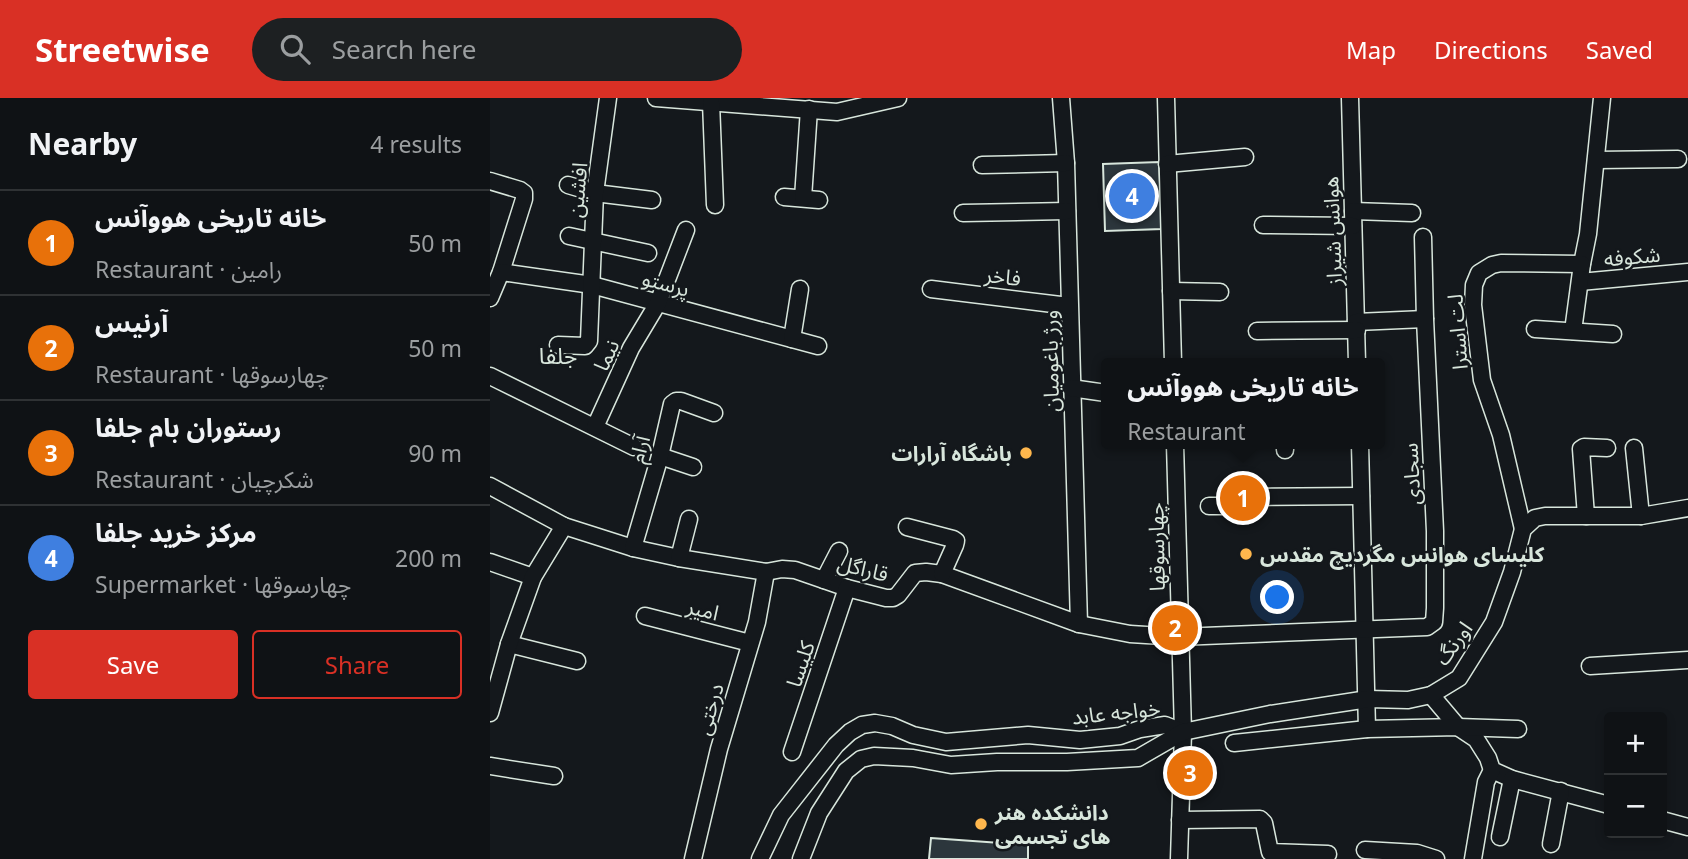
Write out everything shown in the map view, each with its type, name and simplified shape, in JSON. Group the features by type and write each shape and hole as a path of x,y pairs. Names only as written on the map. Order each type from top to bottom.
{"street":[{"name":"افشین","path":"558,345 587,344 596,193 608,98"},
{"path":"656,98 809,109 898,98"},
{"name":"ورژ باغومیان","path":"1060,98 1066,163 1079,624"},
{"path":"1166,98 1172,358"},
{"name":"هوانس شیراز","path":"1350,98 1357,358"},
{"path":"1573,331 1588,234 1602,98"},
{"path":"711,102 715,205"},
{"path":"784,197 811,199 809,109"},
{"path":"1167,164 1245,157"},
{"path":"1596,160 1678,159"},
{"path":"982,165 1066,163"},
{"path":"490,181 524,193 501,272 490,298"},
{"path":"568,186 596,193 652,200"},
{"path":"963,213 1067,212"},
{"path":"1263,225 1412,214"},
{"name":"نیما","path":"595,427 631,348 658,303 686,230"},
{"path":"569,236 648,253"},
{"name":"سجادی","path":"1423,237 1424,319 1435,544 1435,608 1434,622 1431,625"},
{"name":"لت استرا","path":"1523,529 1501,435 1482,380 1474,285 1479,273 1501,263 1582,264"},
{"name":"پرستو","path":"501,272 592,285 818,346"},
{"name":"شکوفه","path":"1580,282 1688,272"},
{"path":"792,339 800,289"},
{"name":"فاخر","path":"931,289 1069,306"},
{"path":"1171,291 1220,292"},
{"path":"1257,331 1356,326 1424,319"},
{"path":"1535,330 1613,334"},
{"path":"490,376 634,447"},
{"path":"1071,388 1101,392"},
{"name":"آرام","path":"633,548 673,404 681,401 715,413"},
{"path":"1586,516 1581,449 1607,448"},
{"name":"چهارسوقها","path":"1176,449 1192,505 1180,637 1182,732 1179,859"},
{"path":"1360,449 1367,729"},
{"path":"1634,449 1641,516"},
{"path":"660,456 693,467"},
{"name":"قاراگل","path":"490,486 564,526 633,548 766,572 789,569 886,598 898,595 915,573 926,572 942,574 1079,624 1130,634 1180,637 1431,625"},
{"path":"1192,505 1248,506 1255,497 1361,496"},
{"path":"1523,529 1535,518 1545,516 1641,516 1688,508"},
{"path":"679,558 689,519"},
{"path":"490,713 509,644 533,577 564,526"},
{"path":"907,527 956,541 942,574"},
{"name":"اورنگ","path":"1182,732 1270,714 1367,699 1408,700 1431,695 1459,678 1494,622 1512,572 1523,529"},
{"path":"824,580 839,551"},
{"path":"490,562 533,577"},
{"name":"درختی","path":"693,859 719,749 757,622 766,572"},
{"name":"کلیسا","path":"792,752 847,588"},
{"name":"امیر","path":"645,616 750,643"},
{"path":"509,644 577,661"},
{"path":"1590,666 1688,660"},
{"path":"1431,695 1458,727 1475,739 1488,758 1492,770 1486,782 1473,859"},
{"name":"خواجه عابد","path":"760,859 782,815 836,745 862,725 875,723 892,726 913,736 946,742 1028,735 1080,740 1120,736 1165,725 1182,732"},
{"path":"1234,743 1367,729 1518,729"},
{"name":"خواجه عابد","path":"801,859 819,813 846,771 861,759 874,756 913,758 951,765 1138,758 1182,732"},
{"path":"490,766 554,776"},
{"path":"1492,770 1512,779 1604,804"},
{"path":"1500,837 1512,779"},
{"path":"1551,844 1561,791"},
{"path":"1180,821 1260,819 1264,823 1270,852 1328,854"},
{"path":"1667,821 1688,827"},
{"path":"1365,850 1399,856 1417,853 1436,859"}],"building":[{"path":"1159,162 1162,229 1105,231 1103,164"},
{"path":"931,838 1028,845 1028,859 929,859"}],"place":[{"name":"مرکز خرید جلفا","path":"1132,196"},
{"name":"باشگاه آرارات","path":"1026,453"},
{"name":"خانه تاریخی هووآنس","path":"1243,498"},
{"name":"کلیسای هوانس مگردیچ مقدس","path":"1246,554"},
{"name":"آرنیس","path":"1175,628"},
{"name":"رستوران بام جلفا","path":"1190,773"},
{"name":"دانشکده هنر های تجسمی","path":"981,824"}],"district":[{"name":"جلفا","path":"558,355"}]}
